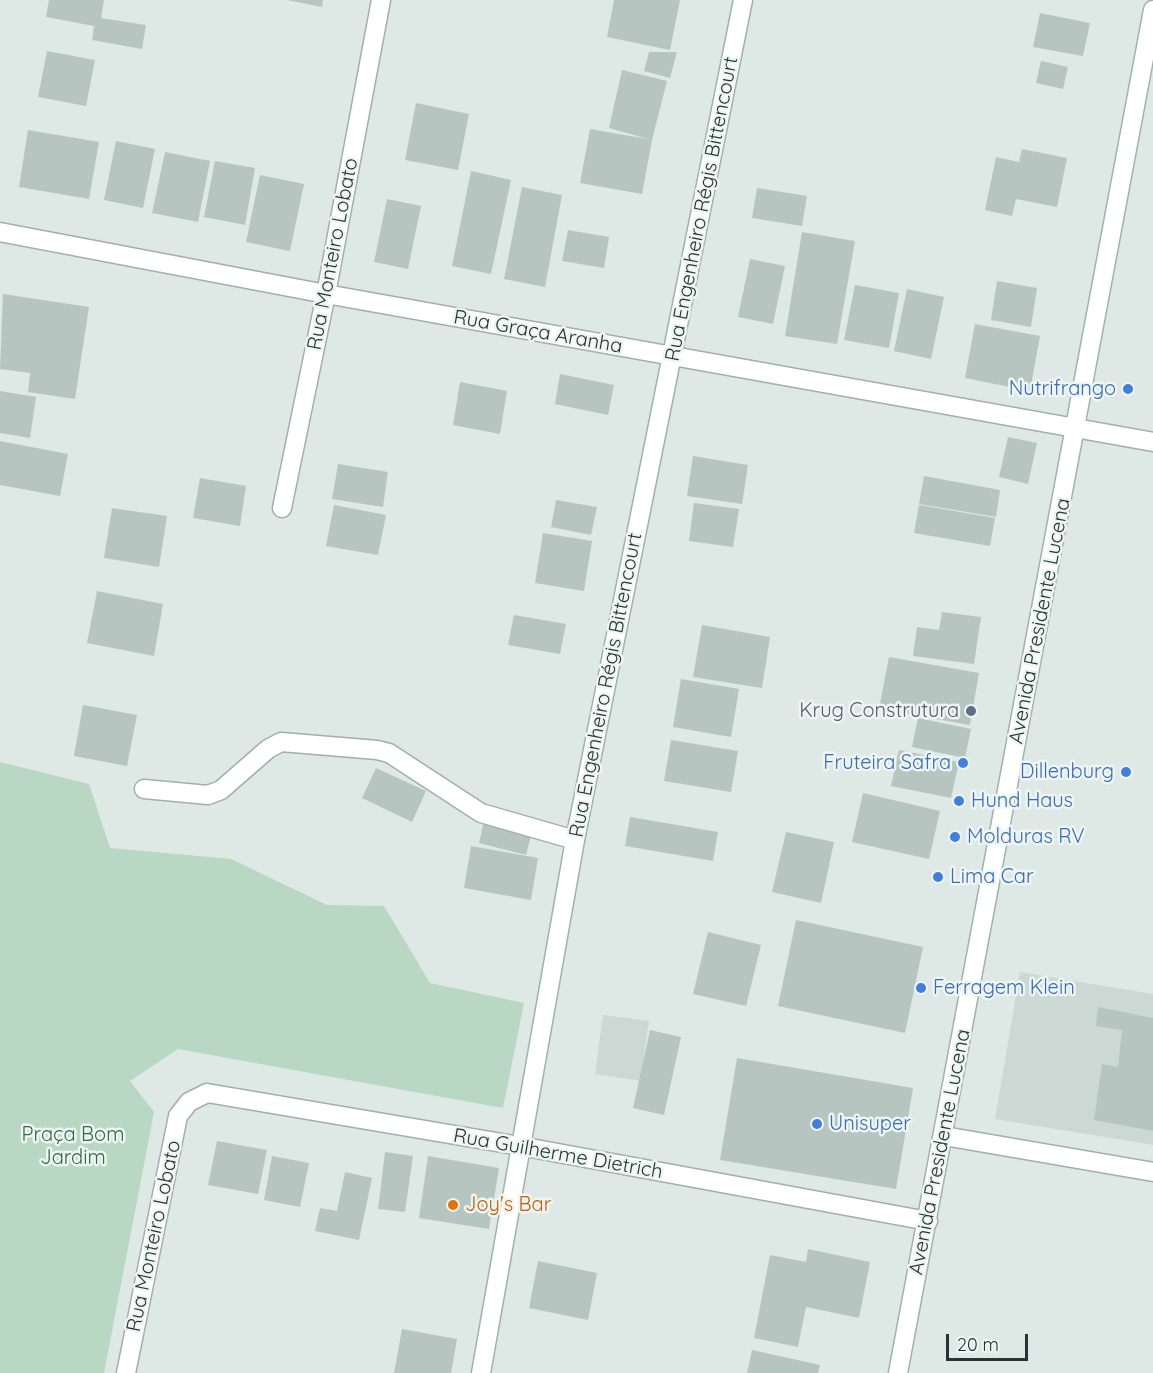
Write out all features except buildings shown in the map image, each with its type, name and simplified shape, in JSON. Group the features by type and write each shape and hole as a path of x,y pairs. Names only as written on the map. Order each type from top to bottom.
{"street":[{"name":"Rua Monteiro Lobato","path":"282,508 326,294 381,0"},
{"name":"Rua Engenheiro Régis Bittencourt","path":"481,1373 575,840 743,0"},
{"name":"Avenida Presidente Lucena","path":"898,1373 1153,10"},
{"name":"Rua Graça Aranha","path":"0,232 326,294 1153,442"},
{"path":"144,789 208,795 221,789 268,749 280,742 377,750 388,753 481,813 575,840"},
{"name":"Rua Guilherme Dietrich","path":"189,1102 207,1093 520,1146 928,1221"},
{"name":"Rua Monteiro Lobato","path":"126,1373 178,1116 189,1102"},
{"path":"944,1136 1153,1172"}],"shaded area":[{"path":"1020,972 1153,994 1153,1145 995,1119"},
{"path":"603,1015 649,1021 640,1081 595,1074"}],"green space":[{"name":"Praça Bom Jardim","path":"0,762 89,784 110,848 231,859 327,905 384,906 430,983 524,1003 503,1108 178,1049 130,1081 154,1112 104,1373 0,1373"}],"place":[{"name":"Nutrifrango","path":"1128,389"},
{"name":"Krug Construtura","path":"971,711"},
{"name":"Fruteira Safra","path":"963,763"},
{"name":"Dillenburg","path":"1126,772"},
{"name":"Hund Haus","path":"959,801"},
{"name":"Molduras RV","path":"955,837"},
{"name":"Lima Car","path":"938,877"},
{"name":"Ferragem Klein","path":"921,988"},
{"name":"Unisuper","path":"817,1124"},
{"name":"Joy's Bar","path":"453,1205"}]}
